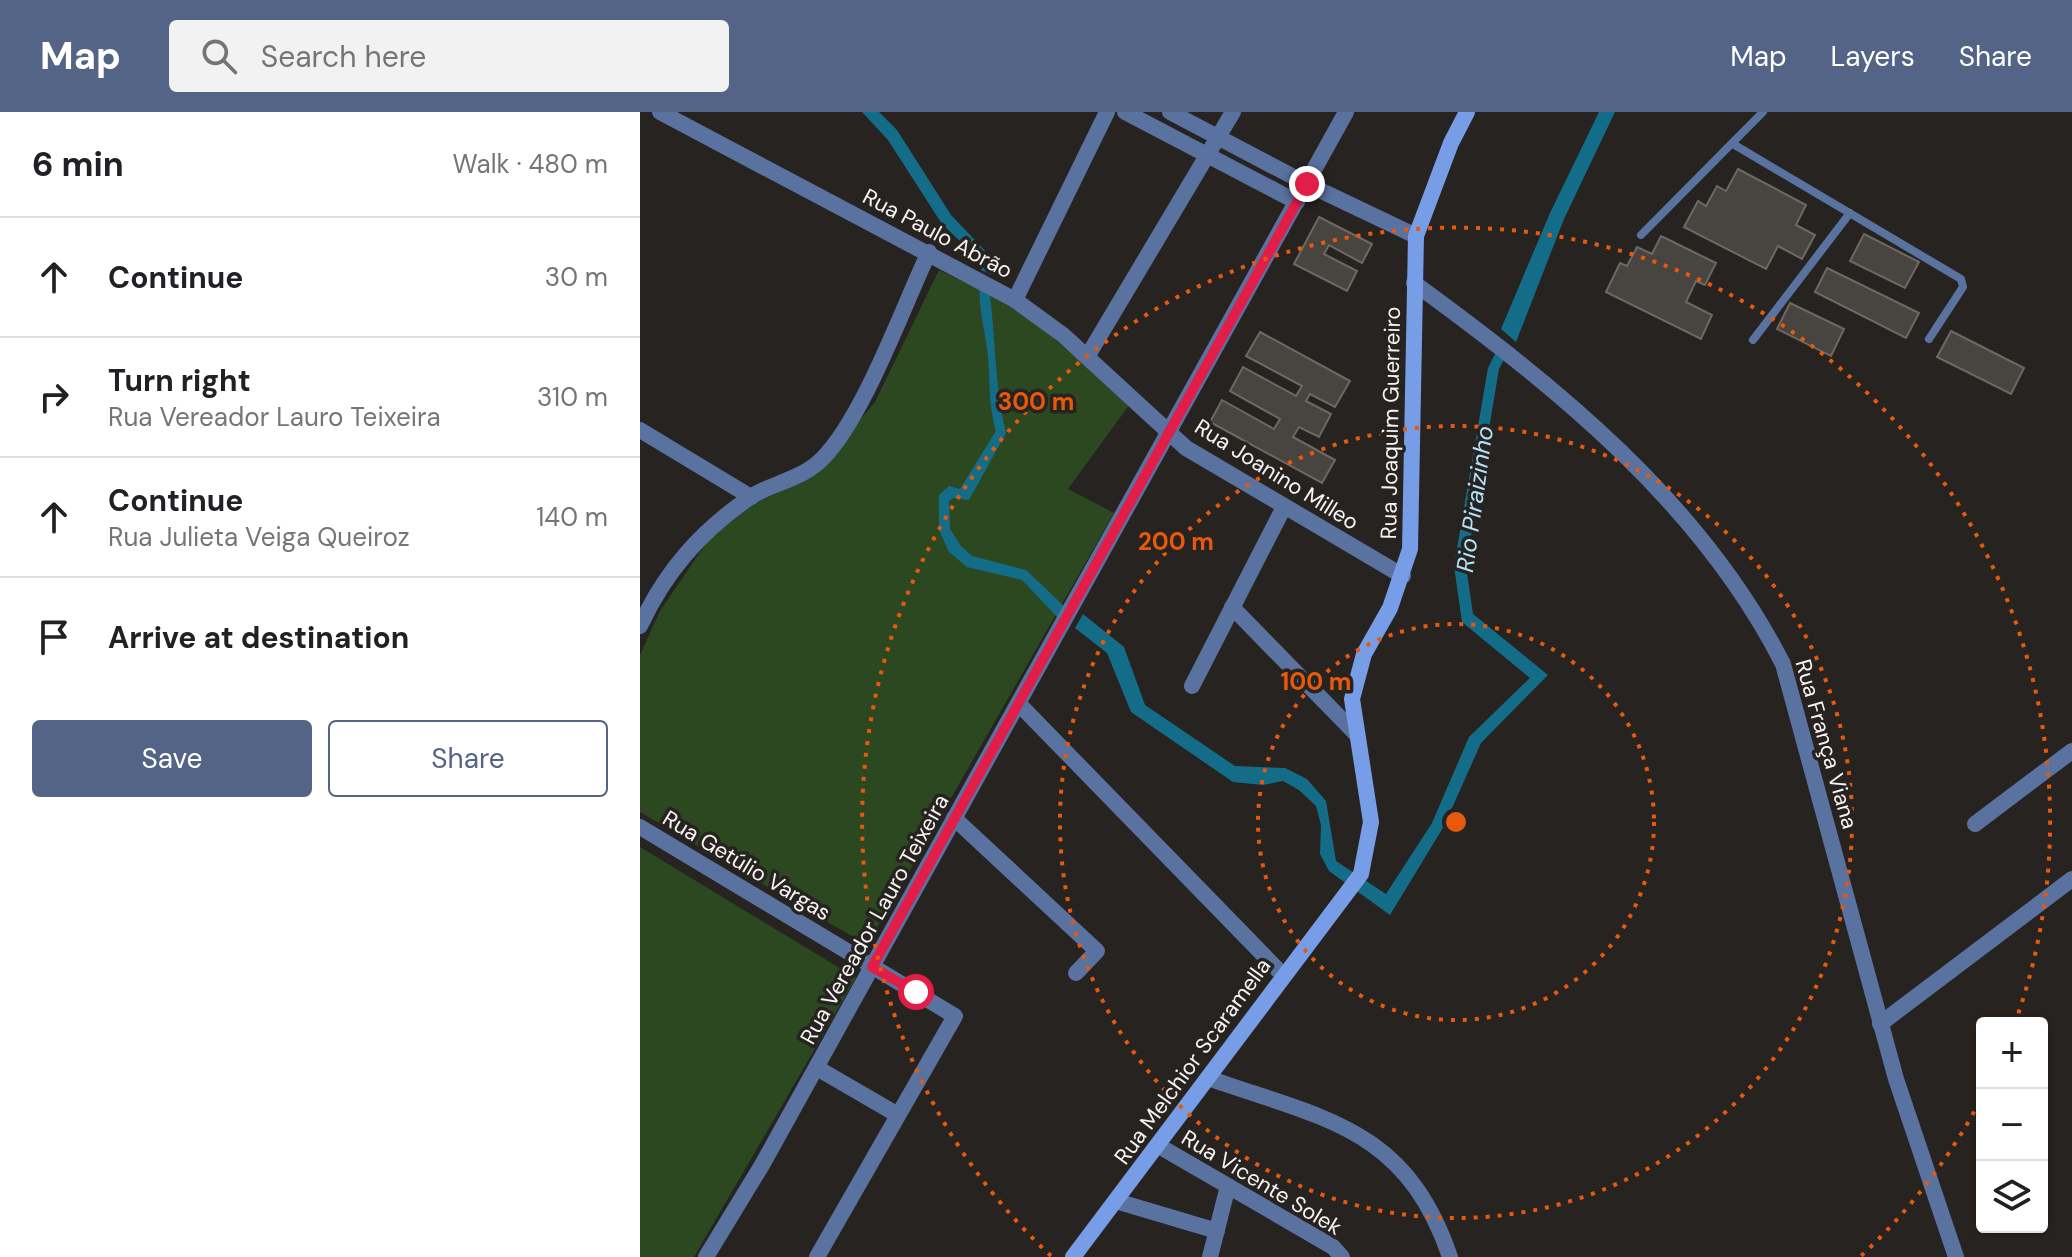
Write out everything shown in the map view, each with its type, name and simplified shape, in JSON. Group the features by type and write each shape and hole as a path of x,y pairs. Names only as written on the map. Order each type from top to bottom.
{"street":[{"name":"Rua Paulo Abrão","path":"660,112 1015,300 1087,357 1169,432"},
{"path":"1015,300 1107,112"},
{"path":"1125,112 1297,202"},
{"path":"1170,112 1307,184 1416,236"},
{"path":"1087,357 1233,112"},
{"name":"Rua Vereador Lauro Teixeira","path":"706,1257 817,1068 1346,112"},
{"name":"Rua Joaquim Guerreiro","path":"1361,874 1371,822 1352,699 1355,679 1403,576 1413,521 1416,236 1451,143 1467,112"},
{"path":"642,614 668,572 692,545 751,497 812,469 826,455 851,419 929,252"},
{"name":"Rua França Viana","path":"1414,283 1492,340 1622,452 1707,543 1754,608 1783,664 1880,1024 1956,1257"},
{"path":"640,430 751,497"},
{"name":"Rua Joanino Milleo","path":"1169,432 1186,448 1403,576"},
{"path":"1192,686 1284,507"},
{"path":"1232,607 1357,735"},
{"path":"1019,704 1282,974"},
{"path":"1975,824 2072,751"},
{"path":"954,818 1097,951 1076,973"},
{"name":"Rua Getúlio Vargas","path":"640,827 955,1016 898,1115"},
{"name":"Rua Melchior Scaramella","path":"1073,1257 1159,1146 1282,974 1350,892 1361,874"},
{"path":"1880,1024 2072,879"},
{"path":"817,1068 898,1115 817,1257"},
{"path":"1208,1078 1327,1120 1389,1154 1413,1179 1438,1221 1450,1257"},
{"name":"Rua Vicente Solek","path":"1159,1146 1333,1247 1342,1257"},
{"path":"1210,1257 1228,1186"},
{"path":"1116,1201 1217,1231"}],"lane":[{"path":"1641,235 1763,112"},
{"path":"1733,144 1961,279 1963,287 1929,339"},
{"path":"1753,340 1850,213"}],"green space":[{"path":"939,270 1018,308 1130,404 1068,489 1114,513 867,945 640,812 640,655 660,611 711,536 754,504 814,475 875,402"},
{"path":"640,847 856,978 694,1257 640,1257"}],"water":[{"path":"862,112 879,112 897,130 951,215 993,259 992,275 981,270 983,263 942,224 888,140"},
{"path":"1599,112 1615,112 1564,219 1516,342 1501,329 1550,213"},
{"path":"980,284 989,289 999,397 1006,433 969,500 953,498 949,501 950,529 972,556 1026,570 1065,607 1059,619 1022,580 967,567 949,552 939,530 939,495 949,486 960,489 996,431"},
{"name":"Rio Piraizinho","path":"1498,348 1507,353 1499,369 1466,566 1473,614 1548,675 1481,743 1444,826 1390,915 1329,871 1320,854 1321,825 1316,806 1299,790 1283,781 1263,785 1233,782 1131,712 1107,653 1075,628 1083,614 1124,647 1145,705 1235,766 1285,768 1307,779 1326,801 1336,861 1386,894 1432,823 1469,737 1530,678 1462,622 1454,566 1488,368"}],"building":[{"path":"1738,169 1806,205 1796,225 1815,235 1802,259 1778,246 1766,269 1684,227 1698,201 1706,206 1717,186 1726,191"},
{"path":"1319,217 1372,244 1362,263 1329,245 1324,254 1357,271 1347,291 1294,264"},
{"path":"1864,234 1919,262 1905,288 1850,261"},
{"path":"1661,236 1716,263 1705,285 1696,281 1686,302 1712,315 1701,339 1606,292 1620,263 1627,266 1637,247 1652,254"},
{"path":"1827,268 1919,313 1906,338 1815,292"},
{"path":"1790,303 1844,329 1831,356 1777,329"},
{"path":"1951,331 2024,368 2011,394 1937,357"},
{"path":"1260,332 1350,381 1335,407 1310,394 1306,401 1331,414 1319,437 1299,427 1293,437 1335,460 1322,483 1210,422 1222,400 1274,429 1280,419 1230,391 1243,367 1296,396 1302,386 1246,356"}],"route":[{"path":"916,992 872,967 1307,184"}]}
